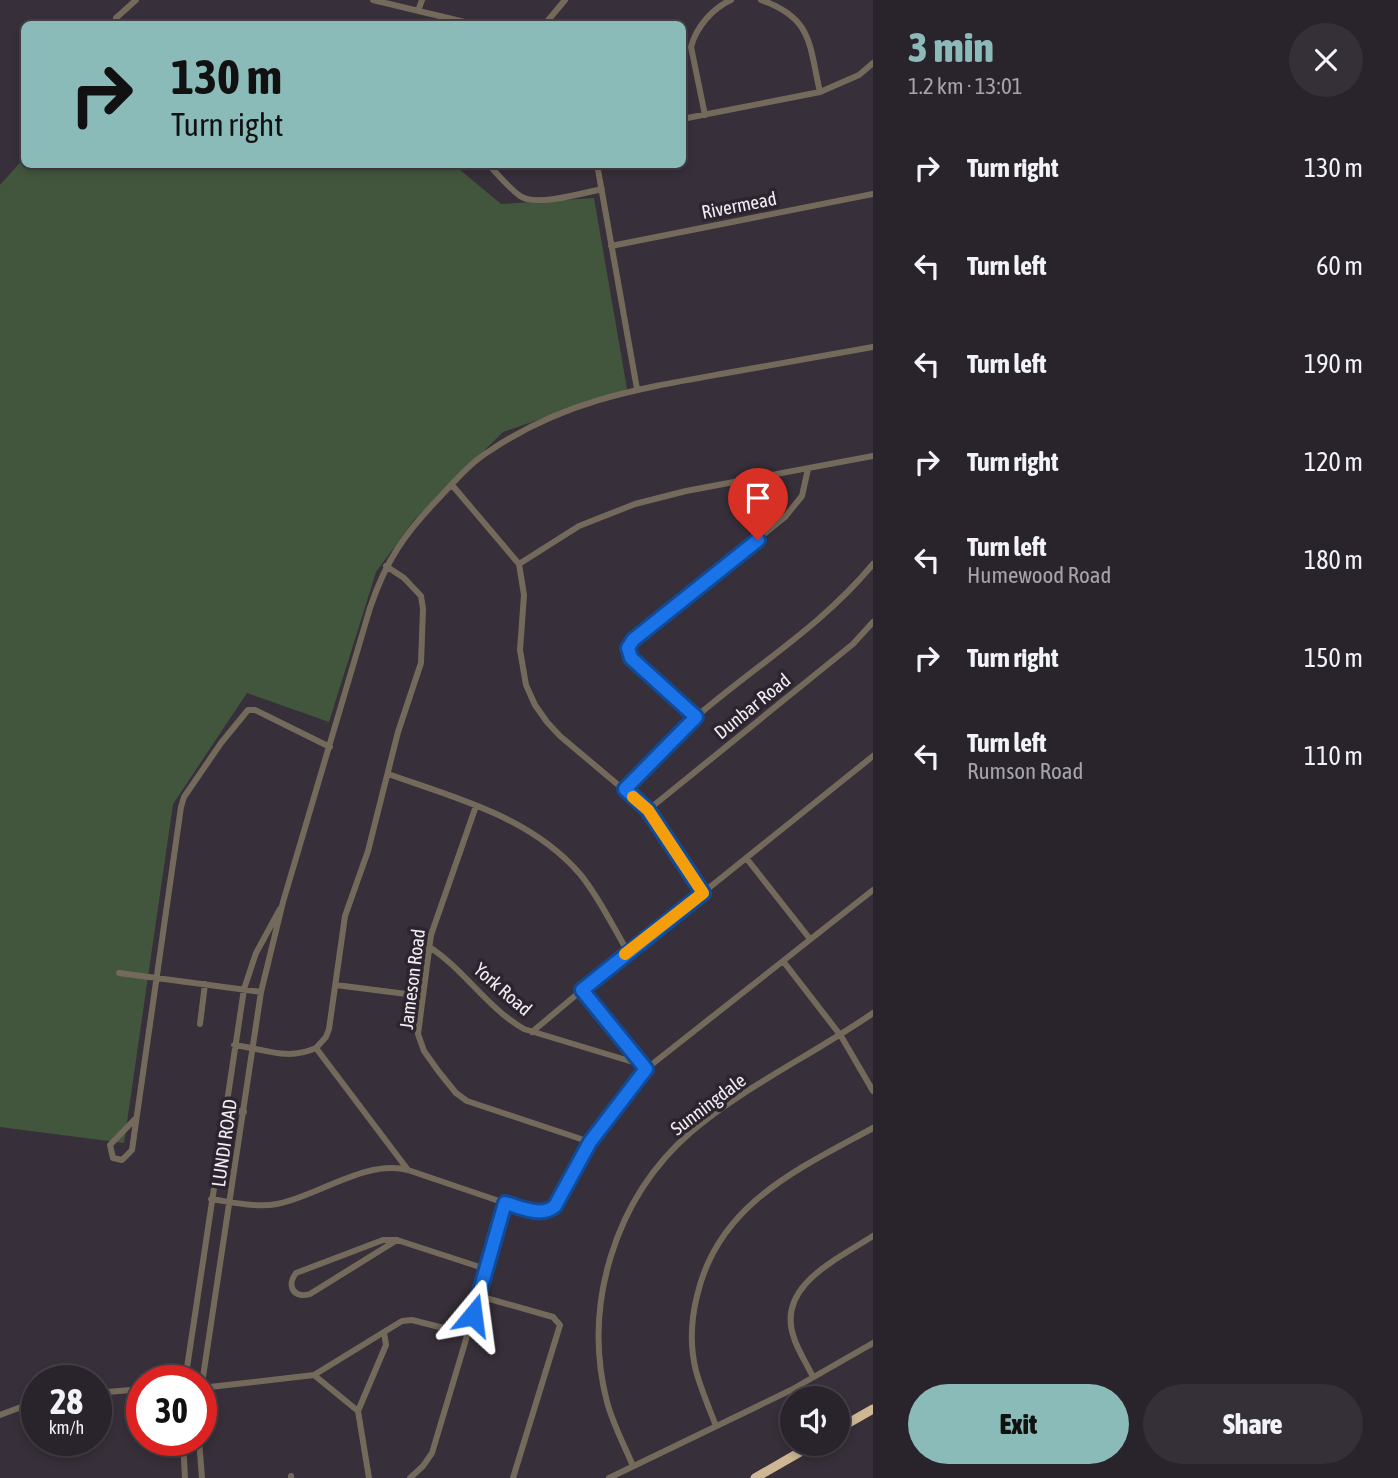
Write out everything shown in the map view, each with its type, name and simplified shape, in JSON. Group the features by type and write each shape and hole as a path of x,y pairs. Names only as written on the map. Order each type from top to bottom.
{"highway":[{"path":"850,1422 873,1409"},
{"path":"755,1478 793,1456"}],"street":[{"path":"117,21 116,19 136,0"},
{"path":"373,0 460,21"},
{"path":"418,11 422,0"},
{"path":"548,21 565,0"},
{"path":"705,115 691,47 704,22 717,8 731,0"},
{"path":"761,0 787,12 804,28 820,92"},
{"path":"686,118 820,92 850,80 873,63"},
{"path":"492,168 518,195 528,200 602,189"},
{"path":"598,168 637,389"},
{"name":"Rivermead","path":"611,246 873,194"},
{"name":"LUNDI ROAD","path":"205,1365 261,992 283,902 370,608 386,566 418,521 452,485 491,449 534,425 579,405 637,389 873,347"},
{"path":"519,564 579,526 635,503 873,456"},
{"path":"696,717 631,658 628,648 633,640 785,517 803,496 808,469"},
{"path":"452,485 519,564 524,595 520,649 526,685 547,722 648,810 703,893"},
{"path":"625,789 696,717 802,634 859,581 873,564"},
{"path":"234,1045 287,1056 296,1055 316,1048 329,1029 345,916 368,851 398,732 421,663 424,609 417,590 386,566"},
{"name":"Dunbar Road","path":"648,810 845,651 873,622"},
{"path":"136,1118 110,1144 113,1158 122,1160 132,1150 182,800 245,712 256,710 330,747"},
{"path":"532,1032 873,756"},
{"path":"388,774 504,816 525,828 570,864 586,881 628,952"},
{"name":"Jameson Road","path":"476,806 428,946 420,1042 456,1093 481,1106 590,1142"},
{"path":"747,859 810,939"},
{"path":"211,1199 277,1204 382,1168 408,1170 505,1203 541,1212 550,1211 590,1142 646,1068 873,890"},
{"name":"LUNDI ROAD","path":"187,1365 244,989 256,953 283,902"},
{"name":"York Road","path":"428,946 450,962 512,1022 532,1032 646,1068"},
{"path":"783,961 841,1035 873,1090"},
{"path":"119,972 261,992"},
{"path":"201,1024 205,984"},
{"path":"336,985 422,996"},
{"path":"582,990 646,1068"},
{"name":"Sunningdale","path":"633,1466 607,1403 599,1331 604,1279 622,1224 667,1156 691,1133 717,1112 873,1013"},
{"path":"316,1048 408,1170"},
{"path":"224,1109 244,1112"},
{"path":"716,1426 696,1370 692,1340 693,1311 707,1263 721,1237 765,1191 793,1172 873,1128"},
{"path":"410,1478 432,1453 505,1203"},
{"path":"813,1377 793,1338 790,1320 792,1304 809,1278 873,1236"},
{"path":"397,1240 310,1294 302,1297 297,1295 290,1286 296,1273 383,1240 397,1240 486,1269"},
{"path":"479,1296 553,1317 559,1325 513,1478"},
{"path":"217,1387 314,1375 402,1321 412,1320 467,1334"},
{"path":"369,1478 358,1411 386,1345 384,1332"},
{"path":"609,1478 813,1377 873,1343"},
{"path":"314,1375 358,1411"},
{"path":"0,1415 21,1407"},
{"path":"183,1456 185,1478"},
{"path":"200,1456 202,1478"}],"green space":[{"path":"21,161 21,168 458,168 501,204 594,198 627,389 503,432 414,520 376,572 329,722 247,693 173,804 124,1143 0,1127 0,185"}],"slow traffic":[{"path":"625,954 703,893 648,810 633,797"}],"route":[{"path":"473,1315 505,1203 541,1212 550,1211 590,1142 646,1069 582,990 703,893 648,810 625,789 696,717 631,658 628,648 633,640 758,540"}]}
